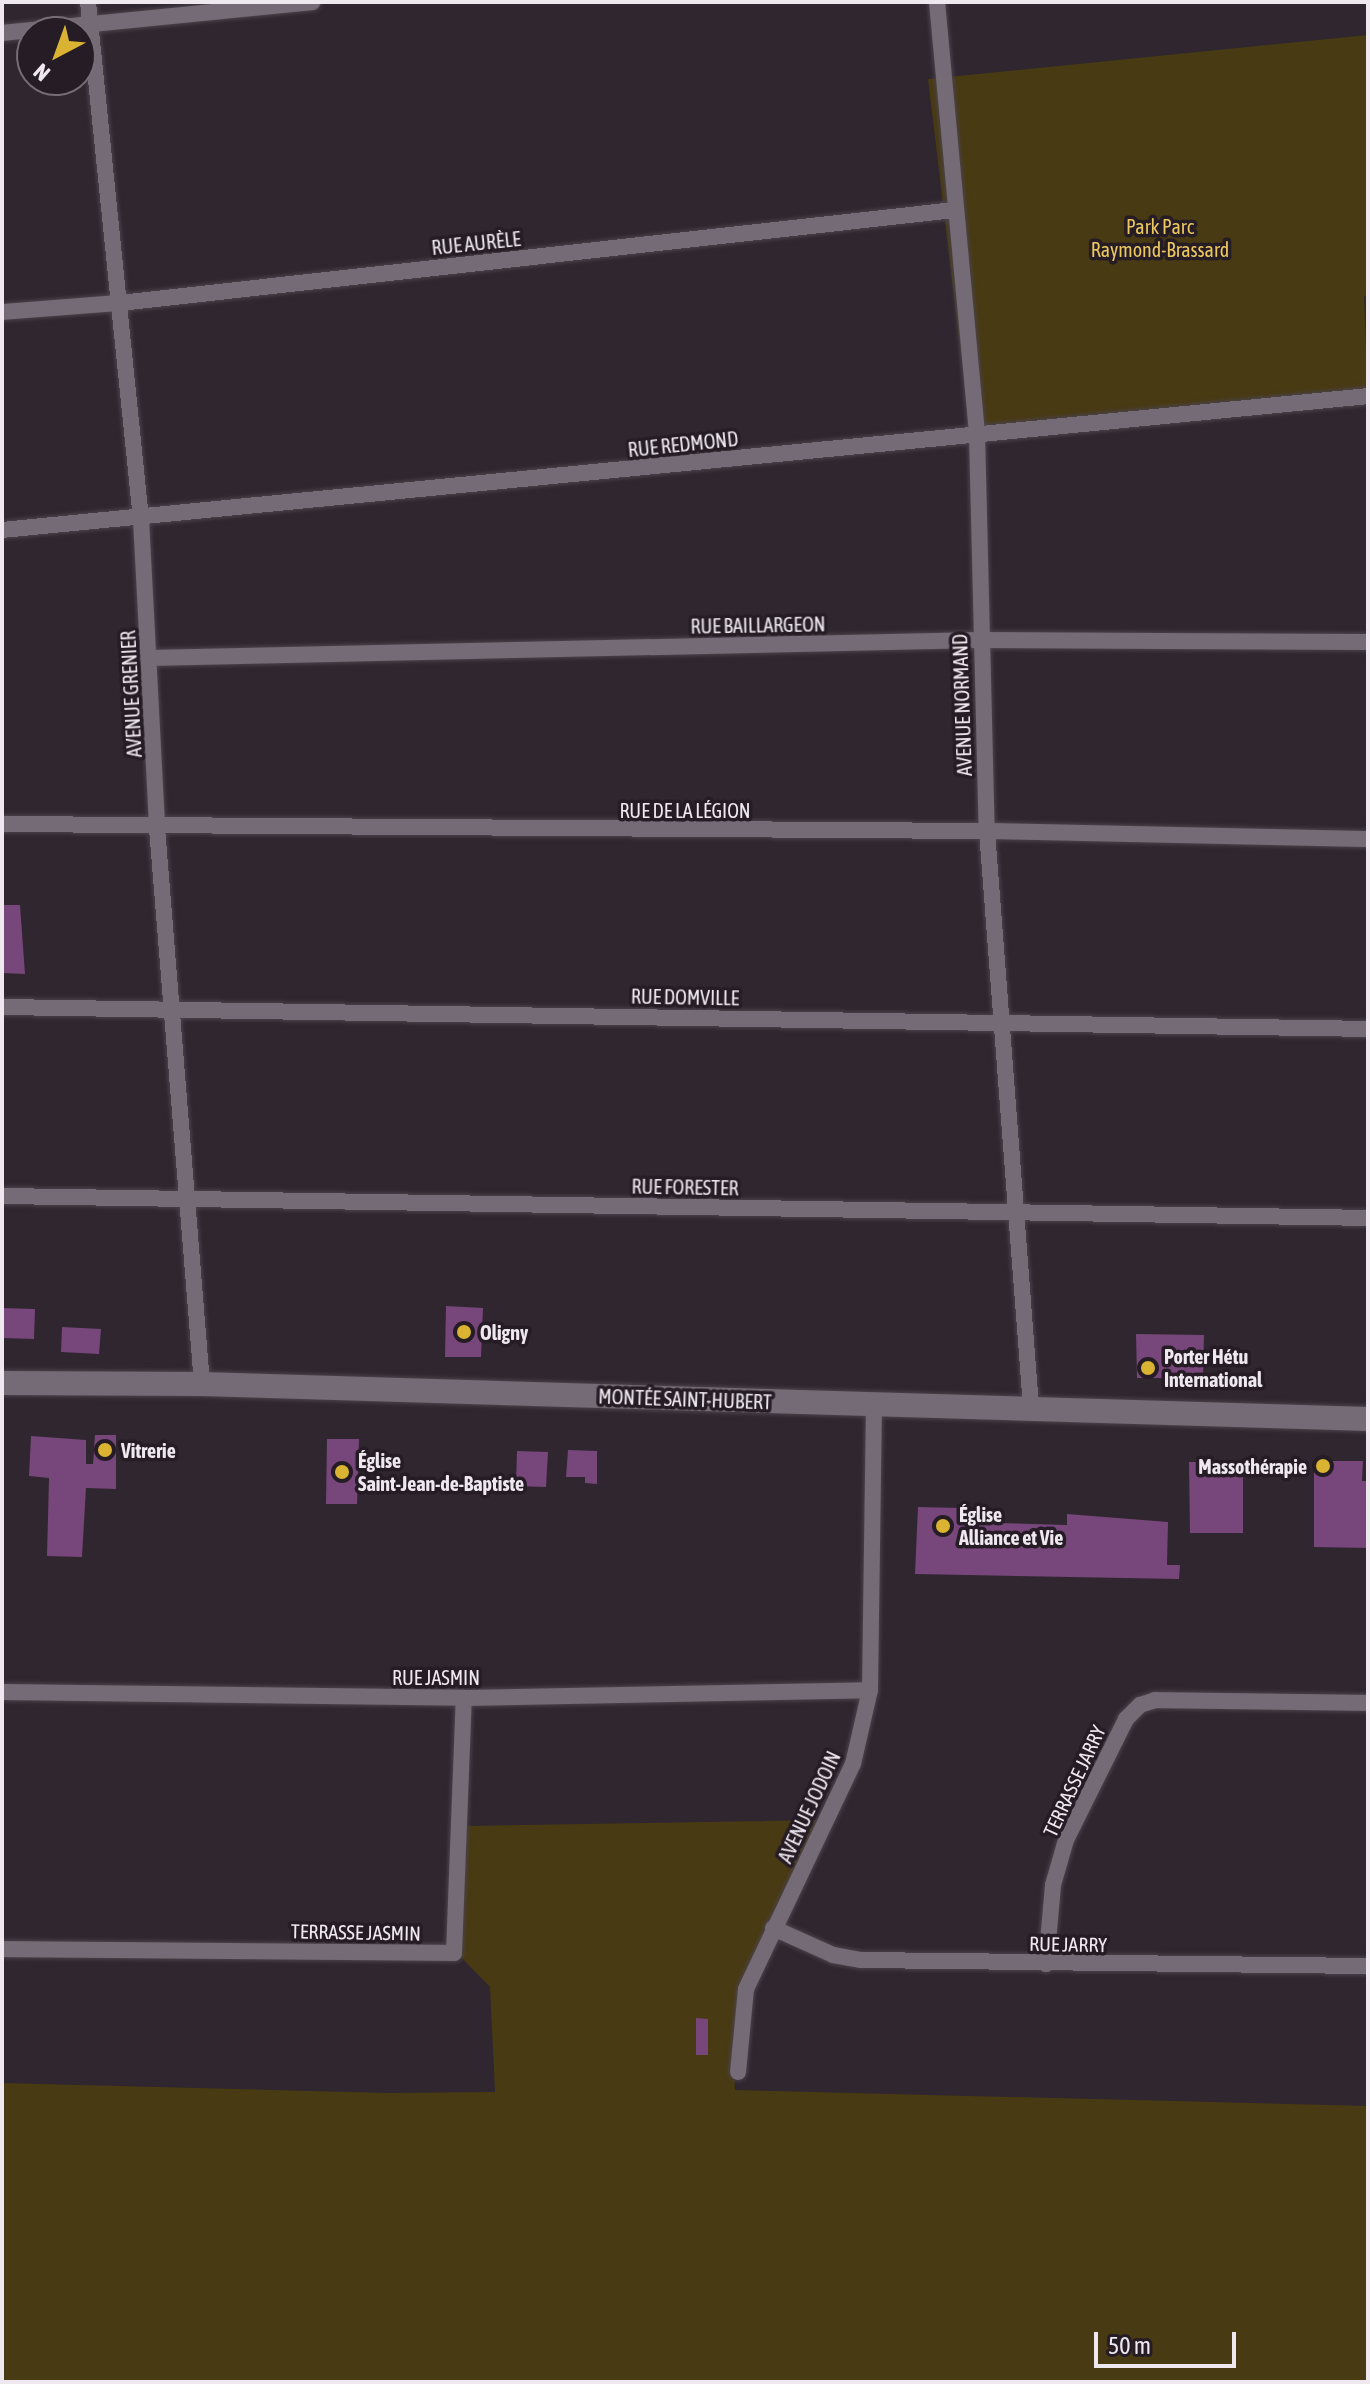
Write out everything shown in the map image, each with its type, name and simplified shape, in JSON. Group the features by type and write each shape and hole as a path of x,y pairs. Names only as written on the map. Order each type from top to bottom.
{"street":[{"path":"96,24 312,2"},
{"name":"AVENUE NORMAND","path":"937,2 977,434 987,831 999,1023 1031,1407"},
{"name":"AVENUE GRENIER","path":"96,81 141,519 157,828 175,1009 202,1384"},
{"name":"RUE AURÈLE","path":"2,312 120,303 955,210"},
{"name":"RUE REDMOND","path":"2,530 141,519 1368,396"},
{"name":"RUE BAILLARGEON","path":"149,658 980,640 1368,642"},
{"name":"RUE DE LA LÉGION","path":"2,824 157,828 987,831 1368,839"},
{"name":"RUE DOMVILLE","path":"2,1007 1368,1029"},
{"name":"RUE FORESTER","path":"2,1196 1368,1218"},
{"name":"MONTÉE SAINT-HUBERT","path":"2,1383 202,1384 1368,1419"},
{"name":"AVENUE JODOIN","path":"738,2072 746,1989 853,1764 870,1690 874,1405"},
{"name":"RUE JASMIN","path":"2,1692 464,1698 870,1690"},
{"name":"TERRASSE JASMIN","path":"2,1949 454,1953 464,1698"},
{"name":"TERRASSE JARRY","path":"1046,1964 1053,1885 1066,1840 1126,1719 1140,1705 1155,1700 1368,1703"},
{"name":"RUE JARRY","path":"773,1928 833,1955 862,1960 1368,1966"}],"green space":[{"name":"Park Parc Raymond-Brassard","path":"1368,35 1368,295 1364,296 1368,402 971,438 928,79"},
{"path":"821,1820 742,1987 733,2036 735,2090 1368,2106 1368,2382 2,2382 2,2083 388,2093 495,2092 490,1987 456,1952 462,1826"}],"building":[{"path":"2,905 20,905 25,974 2,973"},
{"name":"Oligny","path":"446,1306 483,1308 481,1357 445,1357"},
{"path":"2,1308 35,1309 34,1339 2,1338"},
{"path":"62,1327 101,1329 99,1354 61,1352"},
{"path":"1136,1334 1204,1335 1203,1378 1137,1378"},
{"path":"95,1435 116,1435 116,1489 86,1488 82,1557 47,1556 49,1478 29,1476 31,1436 86,1440 86,1464 93,1464"},
{"name":"Église Saint-Jean-de-Baptiste","path":"327,1439 359,1439 357,1504 326,1504"},
{"path":"568,1450 597,1451 597,1484 585,1483 585,1477 566,1477"},
{"path":"517,1451 548,1452 546,1487 516,1486"},
{"path":"1314,1461 1363,1461 1362,1481 1368,1481 1368,1548 1314,1547"},
{"path":"1189,1462 1243,1462 1243,1533 1190,1533"},
{"path":"918,1507 961,1508 961,1522 1067,1525 1067,1514 1168,1522 1167,1565 1180,1565 1179,1579 915,1574"},
{"path":"696,2018 708,2019 708,2055 696,2055"}],"place":[{"name":"Oligny","path":"464,1332"},
{"name":"Porter Hétu International","path":"1148,1368"},
{"name":"Vitrerie","path":"105,1450"},
{"name":"Massothérapie","path":"1323,1466"},
{"name":"Église Saint-Jean-de-Baptiste","path":"342,1472"},
{"name":"Église Alliance et Vie","path":"943,1526"}]}
